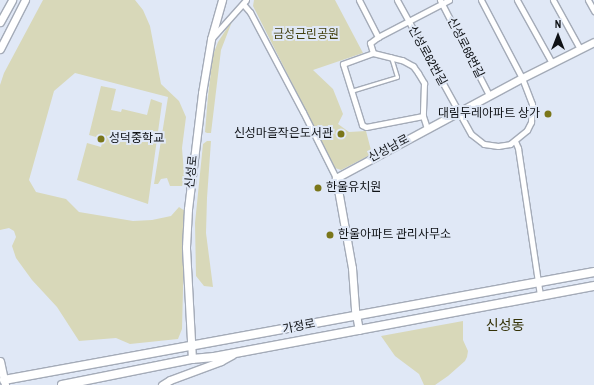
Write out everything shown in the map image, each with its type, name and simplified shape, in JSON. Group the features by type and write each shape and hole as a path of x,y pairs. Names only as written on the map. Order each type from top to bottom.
{"main road":[{"name":"가정로","path":"3,382 594,272"},
{"name":"가정로","path":"62,385 192,359 359,330 594,286"}],"street":[{"path":"0,22 12,0"},
{"path":"0,49 26,0"},
{"name":"신성로","path":"192,359 186,247 188,210 202,93 211,38 222,0"},
{"path":"359,0 378,37"},
{"name":"신성로62번길","path":"397,0 458,112"},
{"path":"373,54 370,43 378,37 441,2 449,0"},
{"path":"458,112 471,134 484,144 498,146 510,144 527,130 533,114 532,104 522,78 481,0"},
{"path":"516,0 552,63"},
{"path":"553,0 580,49"},
{"path":"588,0 594,11"},
{"path":"211,38 244,2 303,112 336,178 352,268 359,330"},
{"name":"신성로68번길","path":"441,2 489,95"},
{"path":"522,78 594,42"},
{"path":"423,116 366,127 362,125 343,64 373,54 391,56 413,66 424,83 423,116 427,128"},
{"name":"신성남로","path":"336,178 522,78"},
{"path":"515,140 518,148 540,296"},
{"path":"162,385 170,380 221,361 237,352"},
{"path":"0,362 3,382"}],"lane":[{"path":"351,91 397,77 391,56"}],"green space":[{"path":"43,0 135,0 143,10 150,26 161,84 179,101 186,117 182,148 185,186 170,186 167,178 161,179 158,184 154,184 168,97 75,73 54,91 29,180 36,192 66,199 79,212 133,221 152,220 171,216 179,207 185,211 182,329 178,339 130,344 116,338 79,341 57,307 32,280 16,258 12,246 16,237 14,231 9,228 0,230 0,85 4,73"},
{"name":"금성근린공원","path":"254,0 335,0 363,53 313,70 333,89 343,114 338,124 349,132 366,131 372,154 341,170 335,168 253,6"},
{"path":"233,19 221,50 211,133 207,133 205,132 213,55 218,42"},
{"path":"101,86 116,89 111,110 121,112 122,109 147,115 151,99 162,103 148,204 77,180 87,143 101,147 103,139 89,135"},
{"path":"207,141 211,141 206,233 213,287 204,286 196,276 195,223 203,144"},
{"path":"463,321 463,340 468,351 467,357 465,361 448,376 435,385 424,385 419,374 395,356 381,336"}],"place":[{"name":"대림두레아파트 상가","path":"548,114"},
{"name":"신성마을작은도서관","path":"341,134"},
{"name":"성덕중학교","path":"101,139"},
{"name":"한울유치원","path":"318,188"},
{"name":"한울아파트 관리사무소","path":"330,235"}],"district":[{"name":"신성동","path":"505,325"}]}
